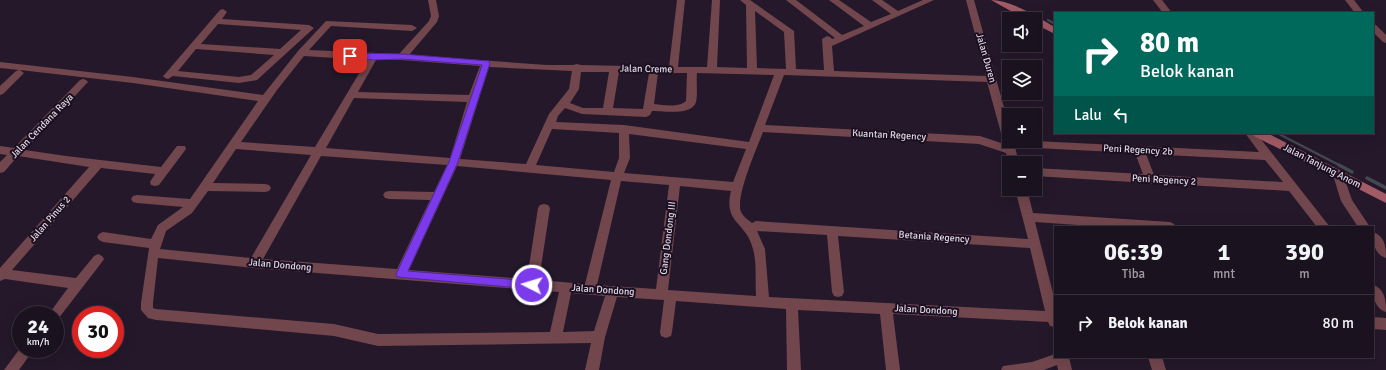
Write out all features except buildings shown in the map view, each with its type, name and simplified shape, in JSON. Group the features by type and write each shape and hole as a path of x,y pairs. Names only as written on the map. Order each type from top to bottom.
{"main road":[{"path":"994,0 1018,12"},
{"path":"1042,24 1054,30"},
{"name":"Jalan Tanjung Anom","path":"1260,134 1386,199"}],"street":[{"path":"402,57 433,22 435,16 432,0"},
{"path":"673,69 681,0"},
{"path":"712,70 716,0"},
{"path":"790,0 842,39"},
{"path":"833,0 870,26"},
{"path":"876,0 896,14"},
{"name":"Jalan Duren","path":"970,0 1002,117"},
{"path":"1157,0 1167,12"},
{"path":"1349,0 1359,12"},
{"path":"827,45 926,1"},
{"path":"747,2 752,71"},
{"path":"747,2 789,31 785,72 753,146 737,187 734,200 735,212 750,228 759,249 763,302"},
{"path":"162,82 223,12"},
{"path":"171,73 249,80 254,78 309,28 215,21"},
{"path":"412,28 329,23 301,53 266,99 193,204 186,212 161,229 154,249 147,306 149,312 156,315 334,330 378,340 599,337"},
{"path":"826,28 829,73"},
{"path":"1374,28 1386,40"},
{"path":"194,46 281,52"},
{"name":"Jalan Creme","path":"301,53 402,57 547,68 577,67 673,69 992,79"},
{"path":"254,263 373,57"},
{"path":"401,274 454,162 473,99 486,63"},
{"path":"0,65 82,72 162,82 266,99"},
{"path":"529,169 554,114 564,104 574,89 577,67"},
{"path":"607,112 615,68"},
{"path":"564,104 582,111 644,114 648,112 654,69"},
{"path":"649,107 682,108 689,105 691,102 692,70"},
{"path":"0,92 19,73"},
{"name":"Jalan Cendana Raya","path":"0,169 83,82"},
{"path":"350,95 473,99"},
{"path":"548,125 624,129 753,146"},
{"path":"590,289 617,176 624,165 626,158 624,129"},
{"name":"Kuantan Regency","path":"766,129 980,140 1002,145"},
{"path":"1251,134 1323,226"},
{"path":"234,144 737,187"},
{"name":"Peni Regency 2b","path":"1042,148 1139,150 1268,156"},
{"path":"155,182 181,149"},
{"path":"0,150 98,164 163,171"},
{"path":"1139,150 1151,180"},
{"name":"Jalan Pinus 2","path":"1,275 98,164"},
{"name":"Peni Regency 2","path":"1042,172 1151,180 1293,187"},
{"path":"1338,175 1347,201 1363,226"},
{"name":"Gang Dondong III","path":"666,332 666,295 675,181"},
{"path":"205,187 265,188"},
{"path":"389,195 438,196"},
{"path":"1023,196 1035,244 1051,290 1054,320"},
{"path":"137,199 193,204"},
{"path":"532,285 544,208"},
{"path":"1028,217 1156,226"},
{"name":"Betania Regency","path":"756,226 1035,244"},
{"path":"832,231 838,292"},
{"path":"1374,233 1386,239"},
{"name":"Jalan Dondong","path":"103,237 154,249 254,263 566,288 1054,320"},
{"path":"1374,238 1386,252"},
{"path":"61,306 98,259"},
{"name":"Jalan Pinus 2","path":"1,275 38,278 78,284"},
{"path":"555,338 566,288"},
{"path":"592,370 599,337 612,291"},
{"path":"1374,291 1386,307"},
{"path":"792,304 794,370"},
{"path":"886,308 893,370"},
{"path":"1374,323 1386,324"},
{"path":"11,370 20,358"},
{"path":"1155,358 1159,370"},
{"path":"1008,370 1032,368 1063,362"}],"waterway":[{"path":"1048,20 1054,23"},
{"path":"1279,134 1341,166"},
{"path":"1339,165 1352,172"},
{"path":"1367,178 1386,188"}],"route":[{"path":"350,56 402,57 486,63 473,99 454,162 401,274 532,285"}]}
